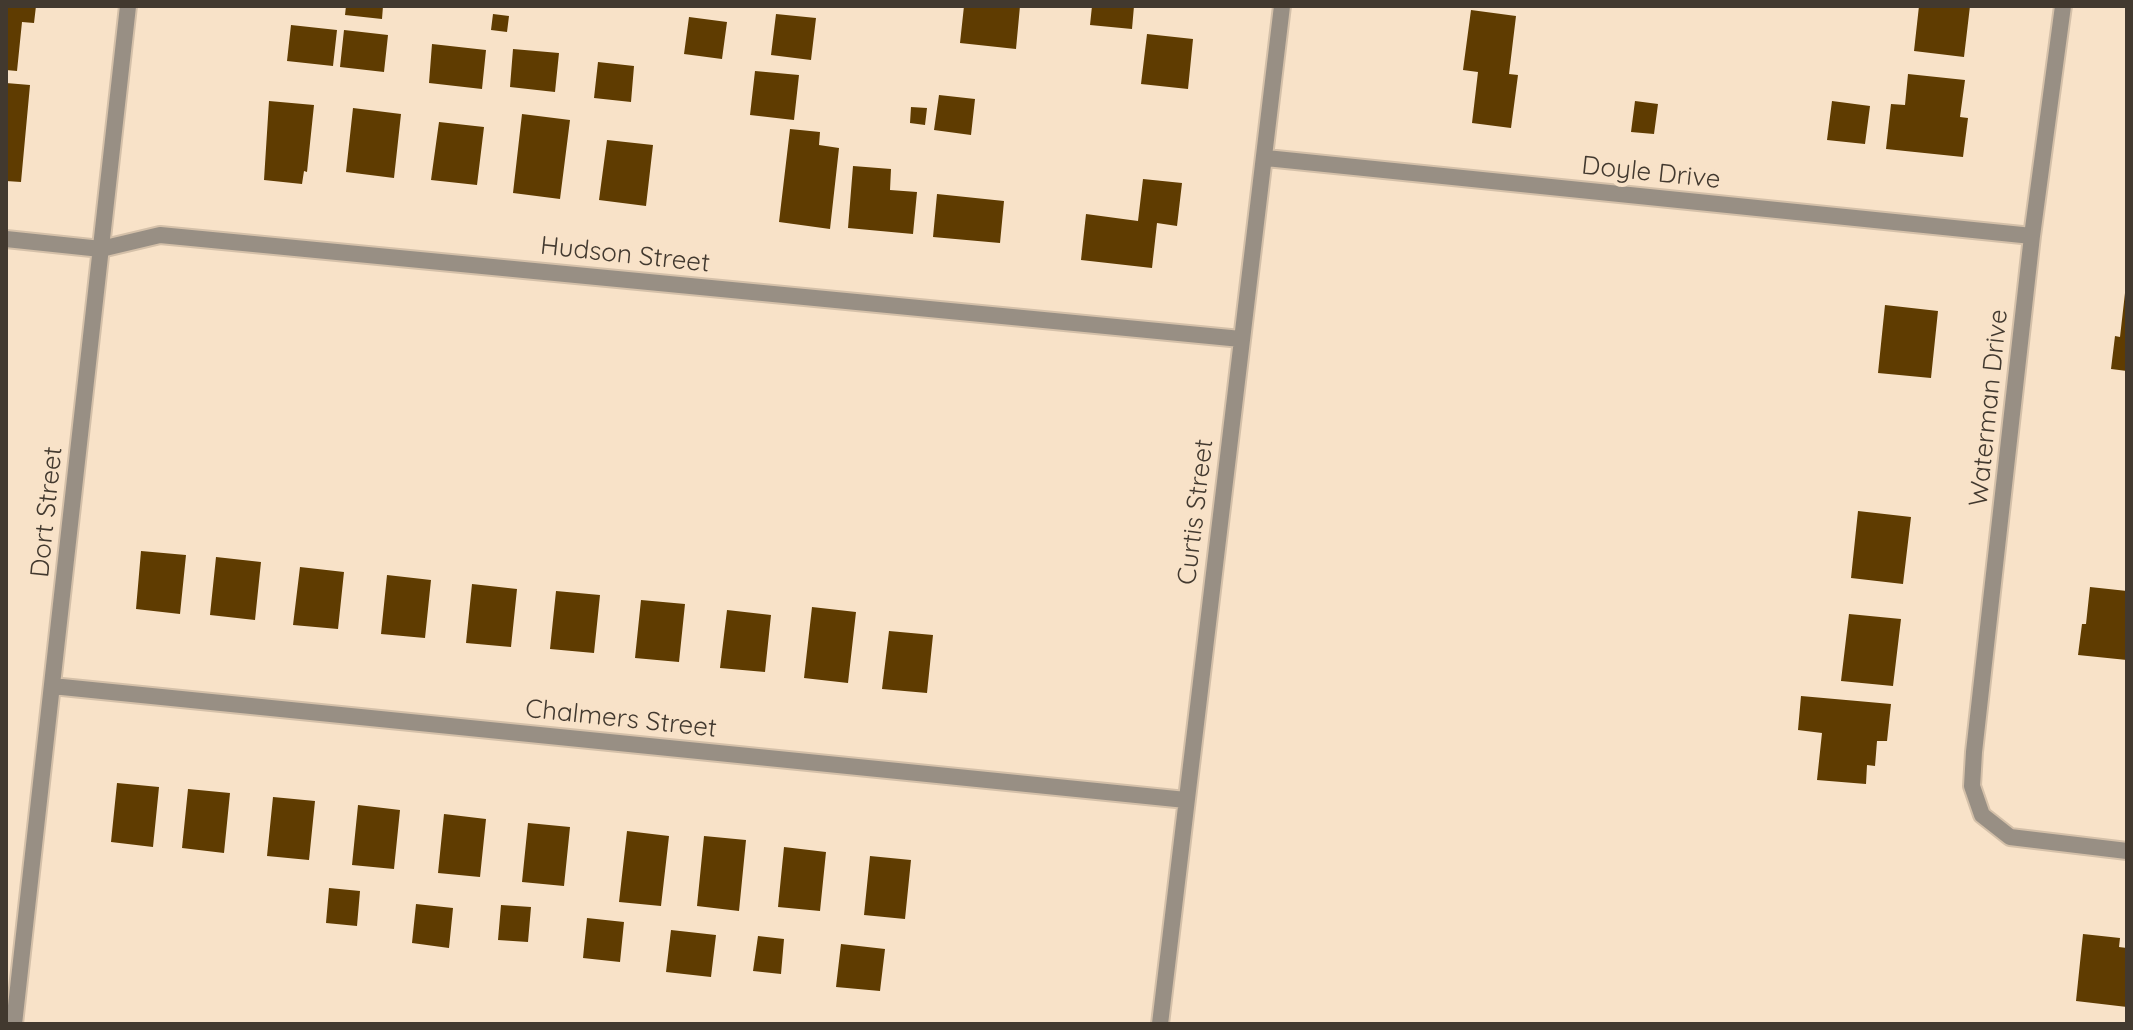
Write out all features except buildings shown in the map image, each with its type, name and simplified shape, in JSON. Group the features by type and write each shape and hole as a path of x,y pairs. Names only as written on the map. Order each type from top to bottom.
{"street":[{"name":"Dort Street","path":"14,1024 128,6"},
{"name":"Curtis Street","path":"1160,1024 1282,6"},
{"name":"Waterman Drive","path":"2063,6 2032,236 1972,786 1982,815 2010,837 2127,851"},
{"name":"Doyle Drive","path":"1266,158 2032,236"},
{"name":"Hudson Street","path":"6,239 101,249 160,235 1241,339"},
{"name":"Chalmers Street","path":"52,686 1186,800"}]}
